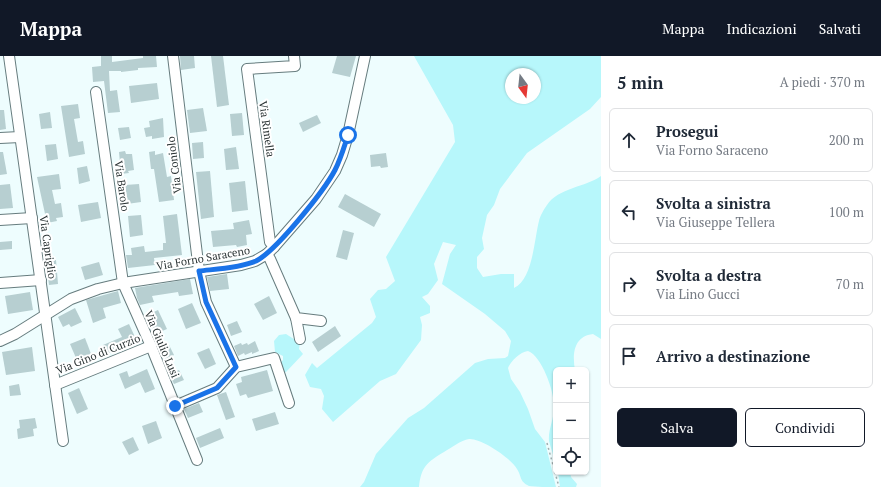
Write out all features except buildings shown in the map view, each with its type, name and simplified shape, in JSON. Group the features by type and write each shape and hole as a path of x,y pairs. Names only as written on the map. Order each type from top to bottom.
{"street":[{"name":"Via Capriglio","path":"9,56 63,441"},
{"name":"Via Coniolo","path":"173,56 199,271 206,302 236,367"},
{"name":"Via Rimella","path":"274,247 270,242 247,69 295,66 294,56"},
{"name":"Via Forno Saraceno","path":"0,341 15,334 71,299 98,289 123,283 250,263 267,254 316,199 337,166 348,135 365,56"},
{"name":"Via Barolo","path":"96,92 123,283"},
{"path":"0,138 20,137"},
{"path":"0,220 32,218"},
{"path":"267,254 296,318 300,339"},
{"path":"0,283 41,280"},
{"name":"Via Giulio Lusi","path":"123,283 151,346 197,460"},
{"path":"296,318 321,321"},
{"name":"Via Gino di Curzio","path":"55,385 151,346"},
{"path":"175,406 217,388 236,367 274,358 289,403"}],"path":[{"path":"547,443 558,487"}],"shaded area":[{"path":"414,56 601,56 601,97 590,109 527,153 500,189 494,205 487,215 482,238 484,249 477,257 477,268 483,277 501,274 514,274 514,288 520,283 529,268 540,219 547,205 552,199 565,191 588,183 601,176 601,339 593,334 587,335 578,342 574,352 574,367 553,367 553,397 543,367 533,354 528,351 522,353 516,357 508,368 511,379 520,392 535,429 545,442 556,487 529,486 522,481 519,472 514,465 502,454 488,445 469,439 456,444 429,462 421,474 419,487 360,487 364,482 376,454 408,418 424,408 475,363 488,359 505,358 508,356 511,341 505,331 485,314 442,284 450,254 456,245 443,242 434,264 438,280 428,294 422,297 430,306 430,313 420,317 422,325 421,340 396,374 380,381 333,422 322,409 324,396 321,389 310,387 305,375 312,363 317,368 372,323 376,317 370,299 378,290 386,289 395,281 386,257 455,142 453,125"},
{"path":"286,334 300,343 299,349 303,354 286,372 280,372 278,365 283,360 283,356 275,352 274,341 279,335"},
{"path":"553,416 553,455 549,441 549,433"},
{"path":"558,475 571,475 577,484 576,487 560,487"}],"route":[{"path":"175,406 217,388 236,367 206,302 199,271 250,263 267,254 316,199 334,171 342,155 348,135"}]}
